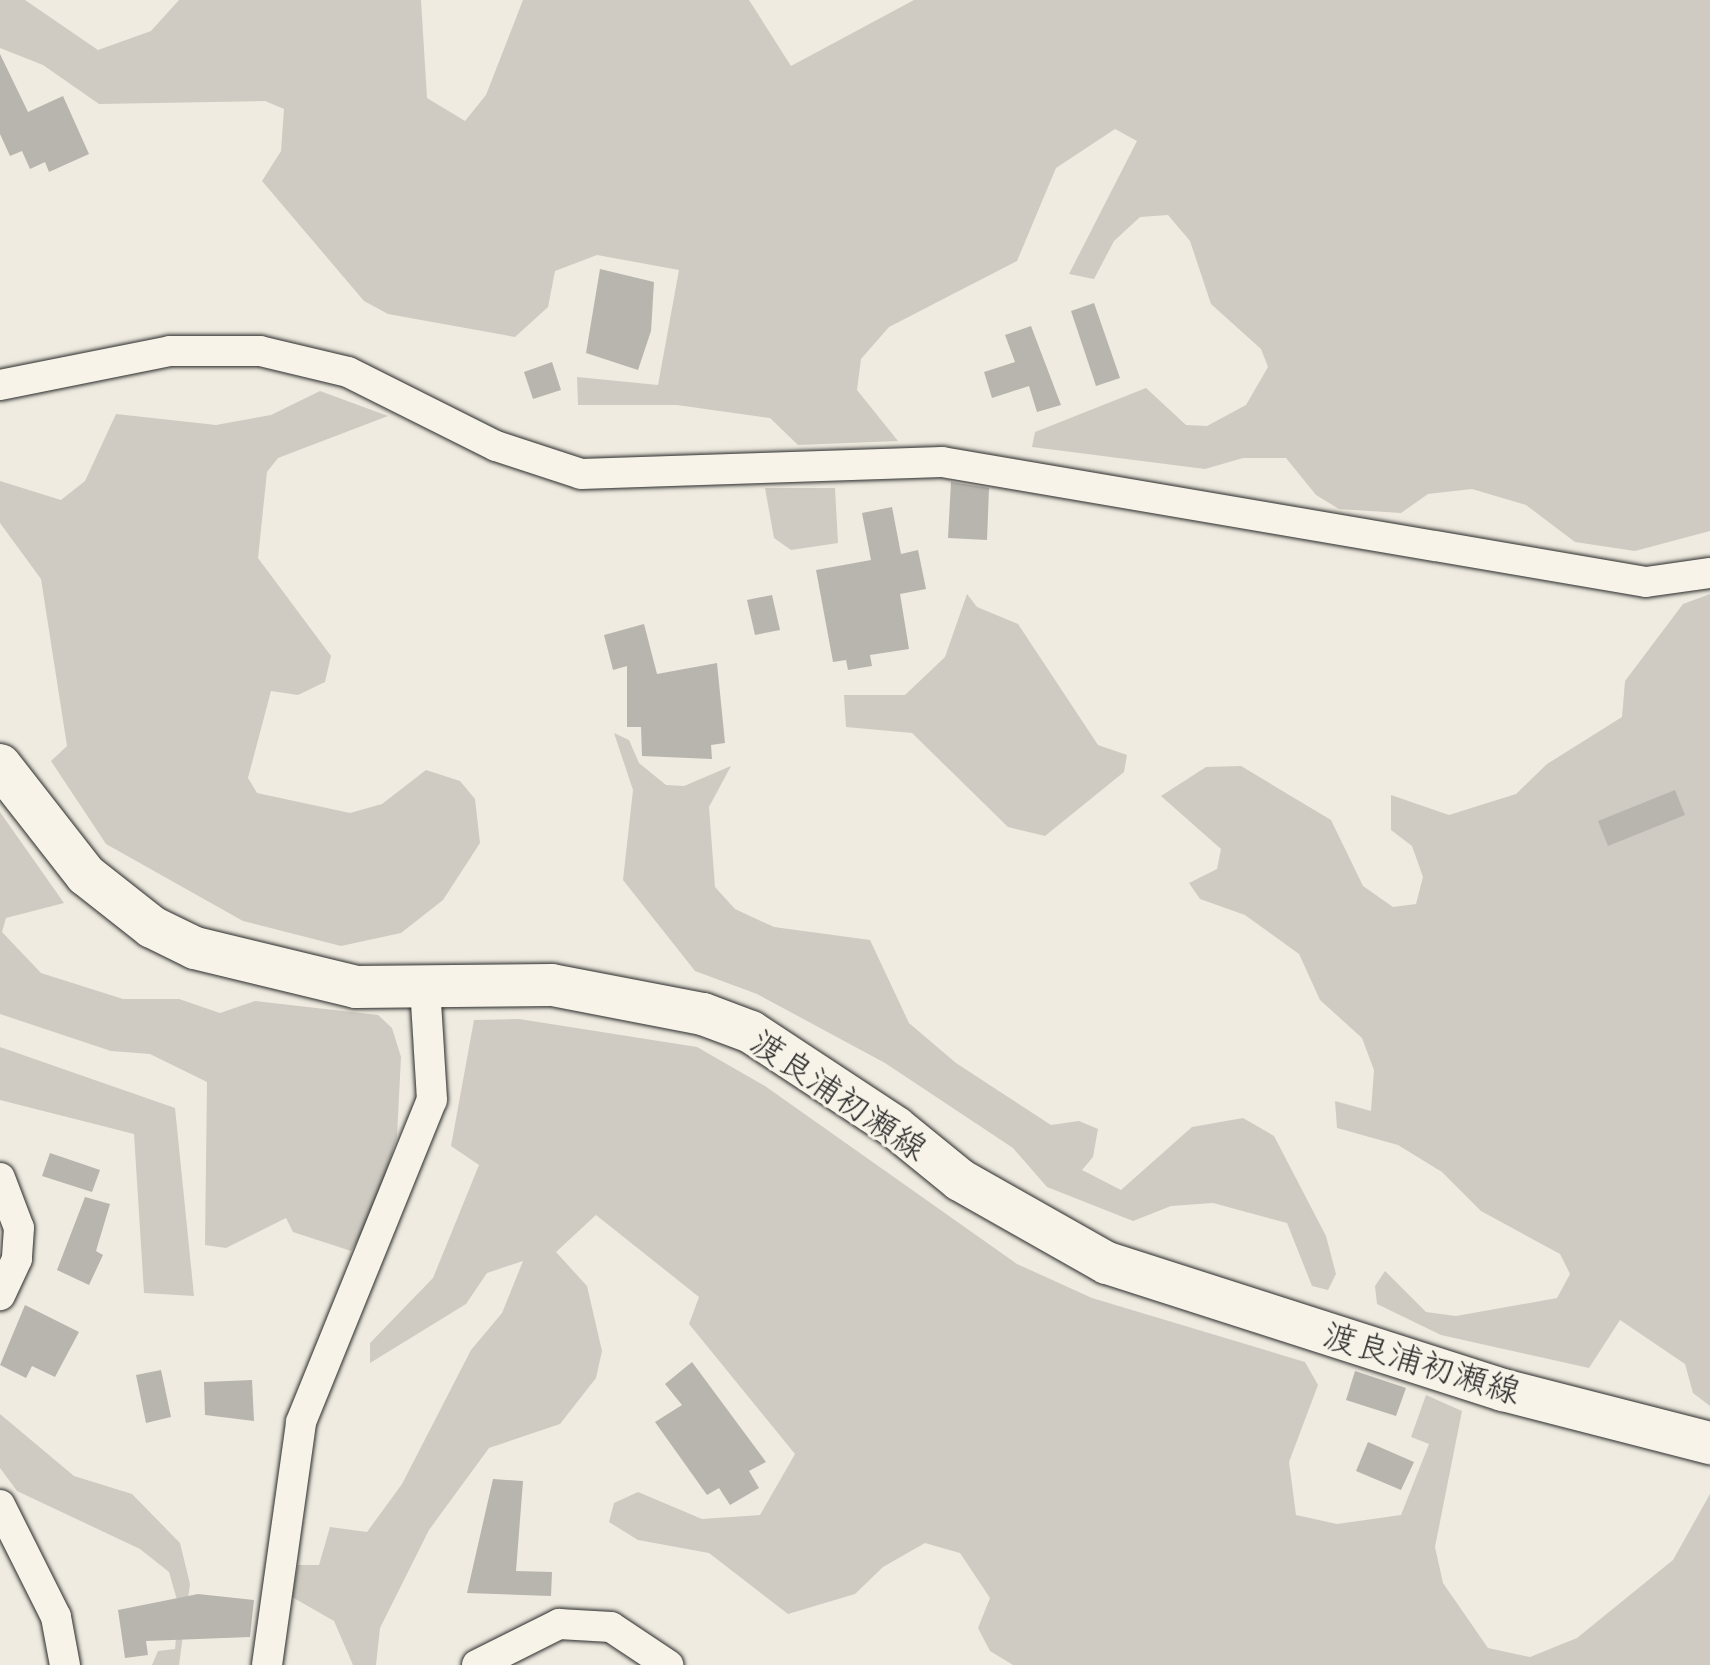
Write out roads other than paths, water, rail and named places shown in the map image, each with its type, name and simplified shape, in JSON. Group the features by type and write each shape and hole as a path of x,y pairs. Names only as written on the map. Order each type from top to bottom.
{"main road":[{"name":"渡良浦初瀬線","path":"0,765 86,875 152,927 235,962 318,982 552,985 703,1014 751,1032 895,1127 960,1180 1107,1263 1503,1390 1710,1443"}],"street":[{"path":"0,385 170,351 260,351 348,372 496,446 581,474 942,462 1646,582 1710,573"},
{"path":"267,1665 301,1422 432,1100 425,985"},
{"path":"0,1178 19,1228 17,1259 0,1295"},
{"path":"0,1505 56,1617 65,1665"},
{"path":"477,1665 559,1624 611,1627 668,1665"}]}
